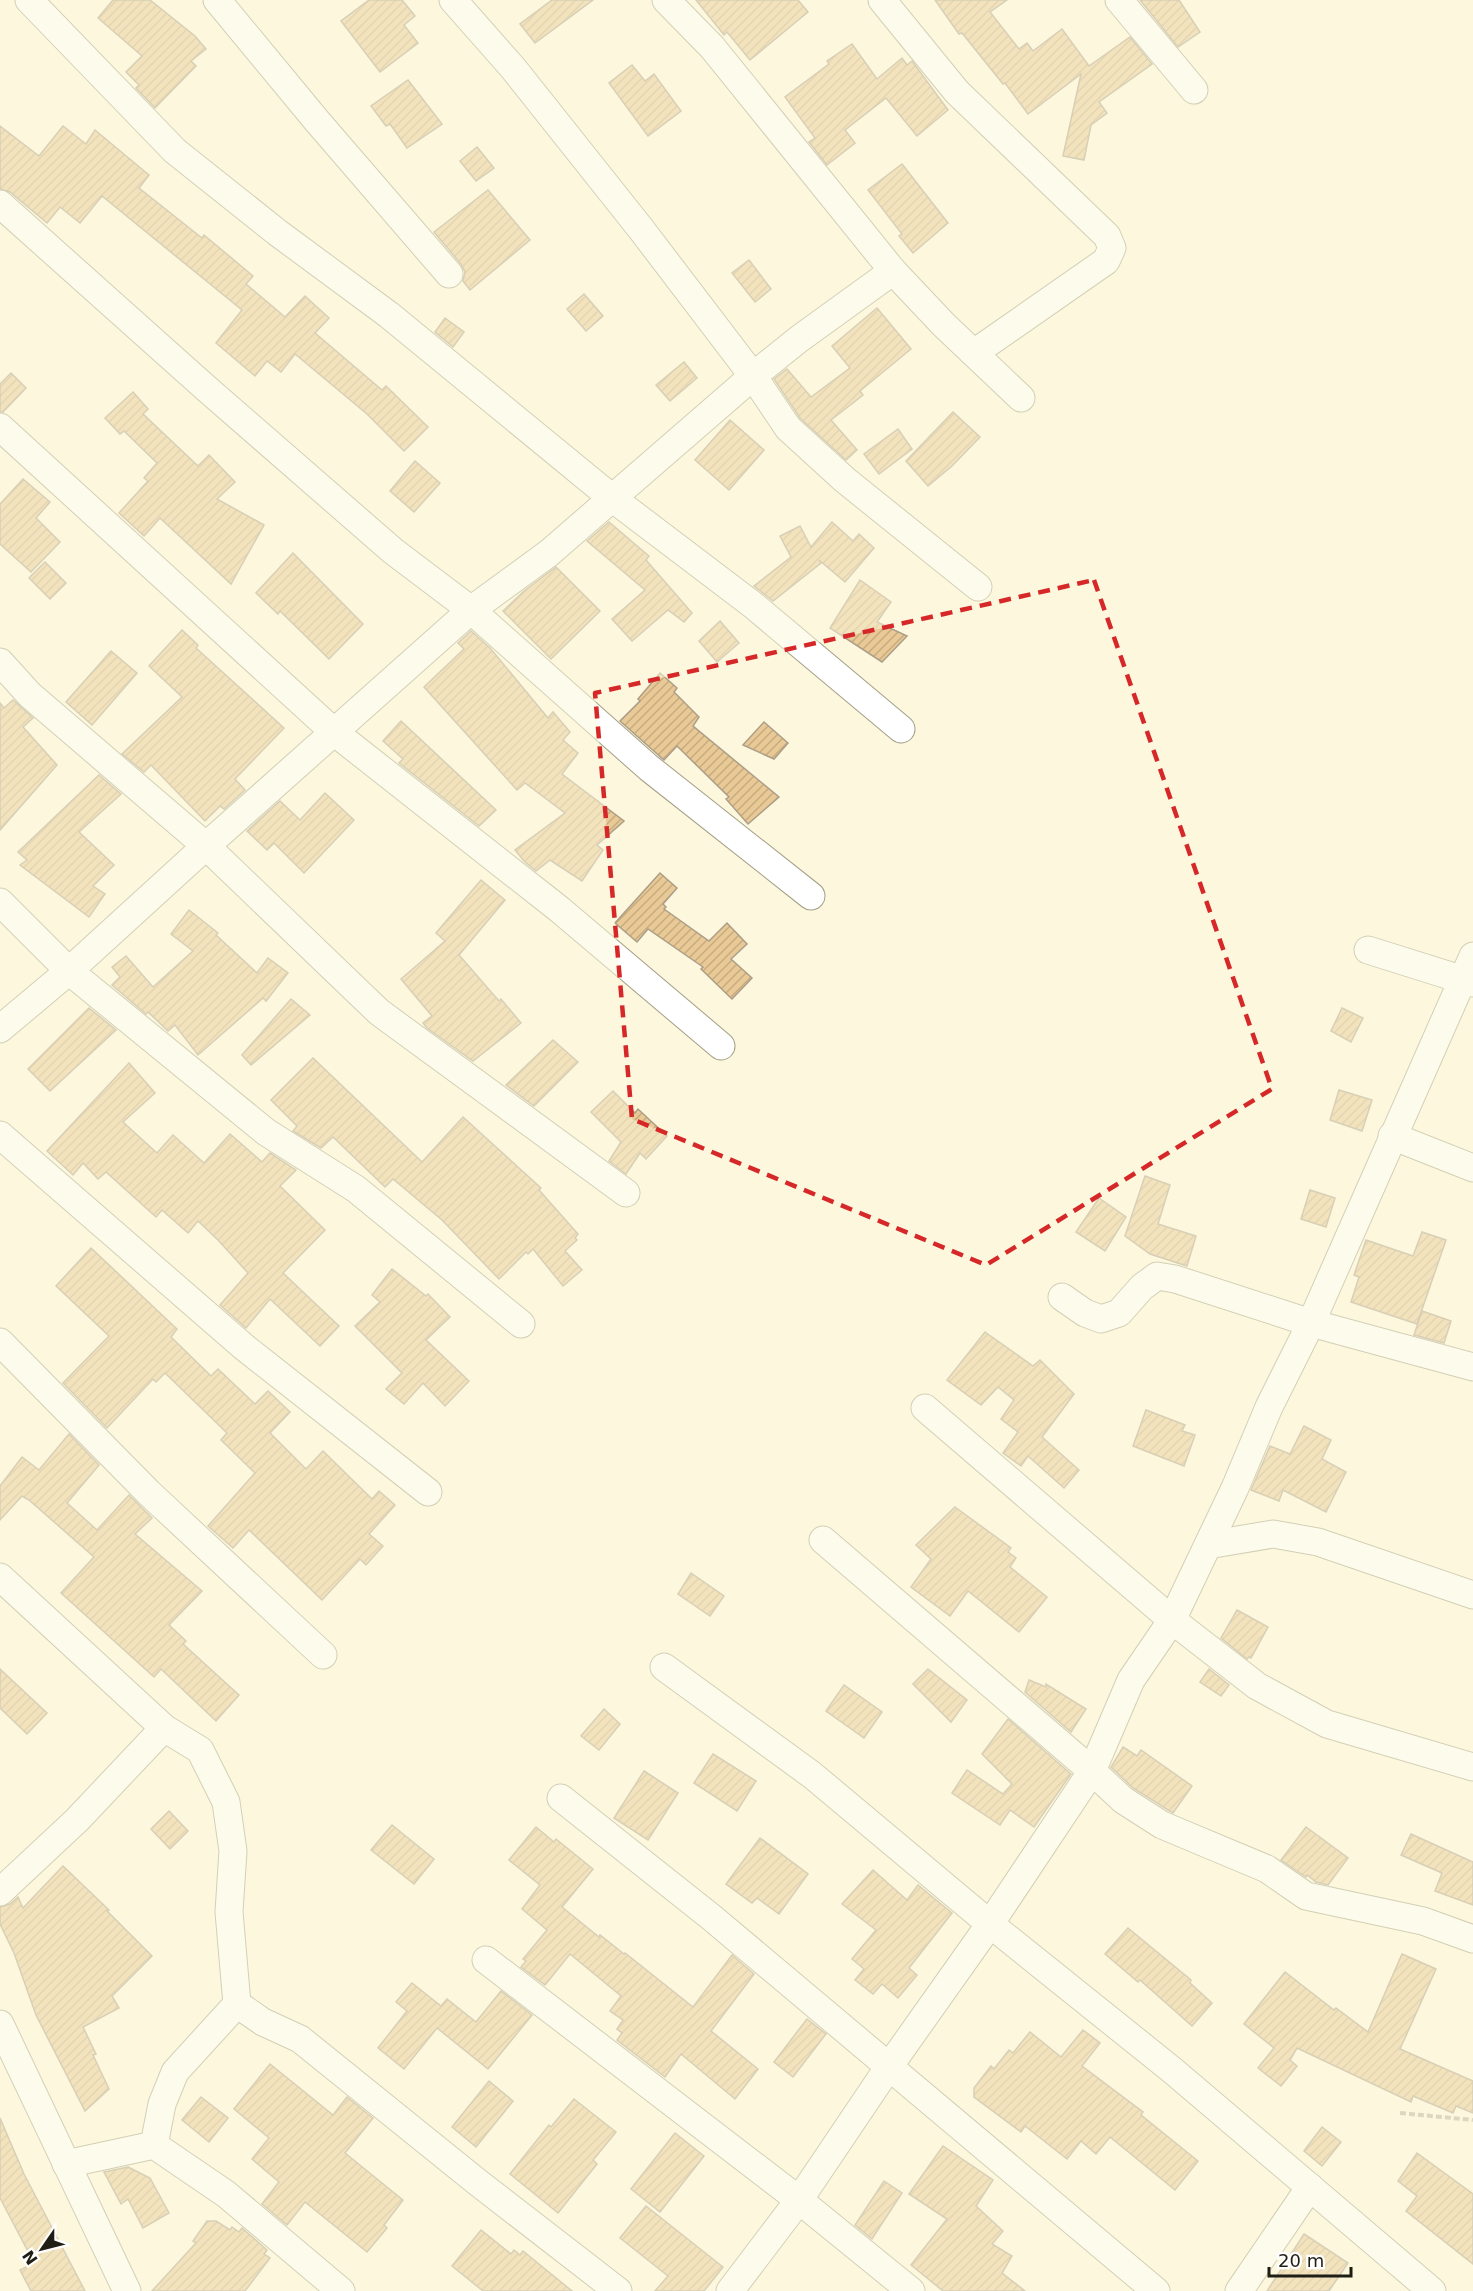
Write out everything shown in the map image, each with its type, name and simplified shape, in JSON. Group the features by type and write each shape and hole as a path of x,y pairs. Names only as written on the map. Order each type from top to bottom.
{"street":[{"path":"28,0 175,151 278,233 389,315 612,498 753,605 901,729"},
{"path":"218,0 317,121 449,274"},
{"path":"453,0 513,68 570,140 753,376 788,428 845,480 978,587"},
{"path":"666,0 712,47 893,271 1021,398"},
{"path":"882,0 957,92 1107,236 1112,248 1106,261 974,353"},
{"path":"1119,0 1194,90"},
{"path":"0,204 393,552 471,610 649,768 812,896"},
{"path":"0,1029 69,971 471,610 549,553 798,339 893,271"},
{"path":"0,427 334,732 559,909 721,1046"},
{"path":"0,662 30,695 206,846 379,1012 626,1193"},
{"path":"0,902 69,971 266,1132 356,1189 520,1324"},
{"path":"730,2291 799,2200 888,2068 990,1924 1092,1771 1131,1680 1172,1620 1208,1545 1269,1407 1311,1323 1392,1136 1469,973 1368,950"},
{"path":"0,1136 244,1347 428,1492"},
{"path":"1392,1136 1473,1168"},
{"path":"1062,1297 1085,1313 1101,1319 1119,1313 1142,1287 1157,1276 1175,1279 1311,1323 1473,1367"},
{"path":"0,1341 149,1493 323,1655"},
{"path":"925,1408 1172,1620 1257,1686 1327,1724 1473,1767"},
{"path":"1208,1545 1273,1534 1318,1542 1473,1595"},
{"path":"823,1540 1123,1800 1162,1825 1267,1869 1306,1896 1423,1921 1473,1939"},
{"path":"0,1577 164,1728 200,1750 226,1802 233,1851 229,1912 237,2004 175,2072 162,2104 154,2145"},
{"path":"664,1667 812,1775 990,1924 1172,2070 1432,2291"},
{"path":"0,1892 77,1820 164,1728"},
{"path":"561,1798 711,1917 888,2068 1065,2212 1156,2291"},
{"path":"486,1960 799,2200 911,2291"},
{"path":"237,2004 263,2022 300,2039 476,2181 618,2291"},
{"path":"0,2024 127,2291"},
{"path":"66,2164 154,2145 226,2194 341,2291"},
{"path":"1239,2291 1310,2187"}],"path":[{"path":"1400,2113 1473,2120"}],"highlighted area":[{"path":"1094,580 1272,1089 986,1265 632,1119 595,693"}],"building":[{"path":"113,0 150,0 195,36 206,49 191,61 196,66 155,108 136,88 139,85 126,72 142,56 98,18"},
{"path":"369,0 402,0 415,16 404,25 418,43 380,72 341,21"},
{"path":"552,0 593,0 535,43 520,24"},
{"path":"696,0 798,0 808,12 750,60 727,32 724,35"},
{"path":"935,0 1007,0 990,12 1019,49 1027,43 1033,51 1062,29 1089,66 1130,37 1152,64 1099,102 1107,113 1091,125 1084,160 1063,156 1081,74 1028,114 962,33 959,34"},
{"path":"1140,0 1179,0 1200,32 1178,47"},
{"path":"852,44 877,79 902,58 907,65 912,61 948,110 917,136 886,98 845,130 855,143 827,165 809,142 815,138 785,97 829,64 827,61"},
{"path":"632,65 645,81 654,74 681,111 648,136 609,83"},
{"path":"408,80 442,124 407,148 390,124 386,126 371,106"},
{"path":"0,126 39,156 63,126 86,144 95,130 149,175 139,188 202,238 204,235 253,276 246,284 285,317 305,296 329,318 315,333 382,390 386,386 428,427 404,451 367,414 295,354 281,372 267,361 255,376 216,343 242,310 102,196 80,223 60,207 47,223 10,192 0,189"},
{"path":"477,147 494,168 476,181 460,161"},
{"path":"902,164 948,223 913,253 899,236 902,234 868,190"},
{"path":"488,190 530,240 470,290 463,281 465,272 461,264 434,232"},
{"path":"749,260 771,289 755,302 732,273"},
{"path":"584,294 603,316 586,331 567,309"},
{"path":"877,308 911,349 860,391 863,395 831,420 857,450 846,460 800,418 774,379 787,369 811,397 850,368 832,346"},
{"path":"445,318 464,332 453,347 435,332"},
{"path":"684,362 697,378 670,401 656,385"},
{"path":"11,373 26,388 3,412 0,412 0,384"},
{"path":"133,392 148,409 143,414 198,466 209,455 235,482 217,499 264,525 231,584 160,518 144,536 119,513 148,481 144,478 157,463 124,431 120,434 105,418"},
{"path":"953,412 980,437 952,466 928,486 906,461"},
{"path":"730,420 764,450 729,490 695,460"},
{"path":"898,429 912,449 879,474 864,454"},
{"path":"415,461 440,483 414,512 390,491"},
{"path":"23,479 50,502 36,518 60,542 31,572 0,544 0,504"},
{"path":"609,522 649,556 646,560 692,613 684,622 668,610 632,641 612,619 645,590 587,541"},
{"path":"832,522 853,541 859,534 874,548 845,582 819,560 821,563 773,601 754,586 791,557 780,536 800,526 811,547"},
{"path":"293,553 363,624 329,659 280,611 278,614 256,593"},
{"path":"45,562 66,583 50,599 29,578"},
{"path":"556,567 600,611 551,659 503,611 524,591"},
{"path":"860,580 891,602 877,622 907,636 882,662 830,628"},
{"path":"720,621 739,643 717,662 699,641"},
{"path":"182,630 198,645 196,648 284,728 235,779 245,790 224,809 220,806 205,821 151,765 144,772 122,754 182,697 149,666"},
{"path":"471,631 490,648 548,718 553,712 570,732 563,740 578,753 562,774 624,821 597,845 603,850 582,881 550,860 536,871 515,850 565,813 525,783 517,790 424,687 464,649 458,643"},
{"path":"111,651 137,673 92,725 66,702"},
{"path":"660,673 677,688 674,692 699,717 693,726 779,797 748,824 726,799 729,797 677,746 664,760 620,721 640,701 638,699"},
{"path":"13,700 33,718 23,727 57,765 0,830 0,703 4,708"},
{"path":"401,721 496,810 479,826 399,763 403,759 383,741"},
{"path":"764,722 788,743 774,759 743,745"},
{"path":"99,775 121,794 79,832 114,865 93,886 105,894 89,917 20,865 27,860 18,852"},
{"path":"325,793 354,820 304,873 274,843 267,850 247,831 280,801 300,820"},
{"path":"660,873 677,888 663,904 666,907 664,909 709,941 727,923 747,944 731,959 752,978 732,999 701,969 703,967 648,929 637,942 615,923"},
{"path":"481,880 505,900 459,955 521,1023 473,1061 427,1028 423,1023 432,1016 401,979 445,941 436,933"},
{"path":"189,910 218,933 216,935 257,973 268,958 288,973 266,1001 263,998 198,1055 175,1025 168,1031 148,1012 146,1014 112,985 120,977 112,967 126,956 153,987 193,951 171,934"},
{"path":"291,999 310,1015 251,1065 242,1055"},
{"path":"89,1008 116,1030 50,1091 28,1069"},
{"path":"1342,1008 1363,1018 1351,1042 1331,1031"},
{"path":"553,1040 578,1062 534,1106 506,1085"},
{"path":"313,1058 422,1162 463,1117 541,1188 539,1190 578,1234 575,1238 577,1240 565,1251 582,1270 563,1286 533,1249 528,1254 526,1252 499,1279 442,1220 393,1179 385,1187 333,1137 321,1148 293,1131 297,1126 271,1100"},
{"path":"129,1063 155,1093 123,1122 157,1153 173,1135 204,1163 230,1134 262,1162 270,1153 296,1170 280,1186 325,1230 283,1273 339,1326 320,1346 270,1299 246,1328 220,1305 248,1273 198,1221 188,1233 162,1210 156,1217 106,1172 98,1179 83,1163 73,1175 47,1151"},
{"path":"1339,1090 1372,1100 1362,1131 1330,1120"},
{"path":"613,1091 635,1113 638,1109 667,1136 646,1159 640,1153 626,1174 609,1161 621,1142 591,1112"},
{"path":"1145,1176 1170,1185 1158,1224 1196,1236 1187,1266 1150,1254 1125,1236"},
{"path":"1310,1190 1335,1198 1326,1227 1301,1219"},
{"path":"1099,1198 1126,1217 1105,1251 1076,1232"},
{"path":"1422,1232 1446,1240 1417,1324 1351,1302 1359,1277 1354,1275 1366,1240 1413,1256"},
{"path":"91,1248 177,1329 171,1337 211,1376 218,1369 255,1404 268,1391 290,1412 270,1433 306,1469 323,1451 372,1499 379,1491 395,1505 369,1534 383,1546 366,1565 360,1559 322,1600 249,1530 233,1548 208,1526 255,1473 221,1440 227,1433 165,1373 156,1382 153,1379 107,1428 63,1383 109,1336 56,1286"},
{"path":"392,1269 426,1296 428,1294 450,1317 426,1340 469,1381 445,1406 423,1383 404,1404 386,1389 402,1373 355,1326 380,1302 372,1295"},
{"path":"1422,1311 1451,1321 1444,1343 1414,1335"},
{"path":"985,1332 1033,1366 1040,1360 1074,1394 1042,1437 1079,1470 1064,1488 1028,1456 1021,1466 1003,1453 1018,1432 1001,1419 1014,1400 998,1387 981,1405 947,1380"},
{"path":"1146,1410 1185,1425 1182,1431 1195,1435 1184,1466 1133,1446"},
{"path":"1304,1426 1331,1440 1322,1459 1346,1472 1326,1512 1283,1490 1279,1501 1251,1490 1270,1446 1290,1454"},
{"path":"69,1434 99,1465 67,1503 97,1530 129,1495 152,1518 135,1534 202,1591 169,1625 186,1641 183,1644 239,1695 216,1721 161,1669 154,1677 61,1593 94,1557 22,1496 0,1520 0,1486 22,1457 39,1470"},
{"path":"955,1507 1011,1548 1008,1552 1016,1558 1010,1567 1047,1597 1019,1632 968,1591 950,1616 911,1587 931,1559 916,1545"},
{"path":"691,1573 724,1596 710,1616 678,1594"},
{"path":"1237,1610 1268,1627 1251,1658 1247,1659 1221,1638"},
{"path":"0,1669 47,1713 27,1734 0,1708"},
{"path":"928,1669 967,1700 951,1722 913,1684"},
{"path":"1209,1669 1229,1685 1221,1696 1200,1682"},
{"path":"1029,1680 1046,1687 1046,1684 1086,1709 1071,1732 1025,1692"},
{"path":"844,1685 882,1712 864,1738 826,1711"},
{"path":"604,1709 620,1724 599,1750 581,1736"},
{"path":"1008,1719 1071,1774 1034,1827 1010,1810 1000,1825 952,1793 967,1770 1003,1794 1012,1784 982,1754"},
{"path":"1123,1747 1137,1756 1141,1750 1192,1786 1173,1813 1133,1788 1111,1767"},
{"path":"713,1754 756,1781 737,1811 694,1783"},
{"path":"644,1771 678,1793 648,1840 614,1818"},
{"path":"169,1811 188,1831 170,1849 151,1829"},
{"path":"392,1825 434,1859 414,1884 371,1850"},
{"path":"536,1827 554,1842 556,1839 593,1869 562,1907 693,2007 732,1955 754,1974 711,2031 758,2069 735,2099 681,2054 665,2077 617,2040 622,2033 617,2029 623,2020 610,2011 621,1996 570,1954 545,1985 521,1967 526,1961 523,1959 547,1930 522,1909 540,1885 509,1860"},
{"path":"1306,1827 1348,1858 1328,1885 1316,1882 1307,1875 1306,1877 1281,1860"},
{"path":"1411,1834 1473,1862 1473,1905 1435,1891 1442,1873 1401,1855"},
{"path":"760,1838 808,1874 779,1914 757,1898 752,1903 726,1884"},
{"path":"63,1866 152,1956 112,1996 119,2008 83,2027 109,2089 85,2111 36,2015 14,1953 0,1924 0,1907 10,1904 18,1897 23,1908"},
{"path":"873,1870 907,1900 918,1885 952,1913 909,1968 917,1975 898,1998 882,1984 873,1994 855,1980 864,1969 852,1959 876,1930 842,1904"},
{"path":"1128,1928 1191,1980 1190,1983 1212,2003 1192,2026 1140,1980 1138,1982 1105,1954"},
{"path":"1402,1954 1436,1969 1400,2049 1473,2081 1473,2113 1456,2106 1453,2113 1413,2096 1411,2102 1297,2048 1290,2060 1297,2066 1281,2086 1258,2068 1274,2048 1244,2024 1285,1972 1334,2010 1336,2008 1368,2032"},
{"path":"412,1983 441,2006 447,1999 476,2022 501,1991 532,2015 488,2069 437,2028 404,2069 378,2048 407,2011 396,2002"},
{"path":"807,2019 826,2034 793,2077 774,2062"},
{"path":"1083,2030 1100,2043 1082,2066 1143,2112 1141,2115 1198,2161 1175,2190 1110,2137 1096,2154 1081,2141 1067,2159 1025,2126 1021,2132 974,2097 974,2088 991,2066 994,2069 1009,2050 1013,2053 1030,2032 1061,2057"},
{"path":"270,2064 333,2115 347,2097 373,2118 345,2153 403,2200 384,2225 387,2228 367,2252 305,2202 287,2225 262,2204 279,2182 252,2159 269,2138 234,2109"},
{"path":"489,2081 513,2101 476,2147 452,2127"},
{"path":"201,2097 228,2118 209,2142 182,2120"},
{"path":"574,2099 616,2132 593,2160 597,2164 558,2213 510,2174 549,2125 551,2127"},
{"path":"0,2118 24,2174 85,2291 31,2291 20,2270 34,2263 0,2198"},
{"path":"1322,2127 1341,2142 1322,2166 1304,2151"},
{"path":"675,2133 704,2156 660,2212 631,2189"},
{"path":"943,2146 993,2180 976,2206 1003,2231 992,2244 1012,2256 1002,2273 1025,2291 943,2291 911,2265 947,2219 909,2194"},
{"path":"1417,2153 1473,2194 1473,2264 1406,2211 1417,2196 1398,2181"},
{"path":"128,2167 150,2178 169,2213 143,2228 128,2199 121,2204 104,2172"},
{"path":"884,2181 902,2193 872,2239 855,2225"},
{"path":"646,2206 723,2267 704,2291 655,2291 668,2276 620,2238"},
{"path":"207,2221 216,2221 230,2230 232,2227 239,2232 242,2228 267,2250 264,2254 270,2258 245,2291 152,2291 196,2243 193,2241"},
{"path":"481,2230 511,2254 514,2250 520,2255 523,2251 572,2291 483,2291 452,2266"},
{"path":"1304,2234 1348,2263 1329,2291 1267,2291"}]}
